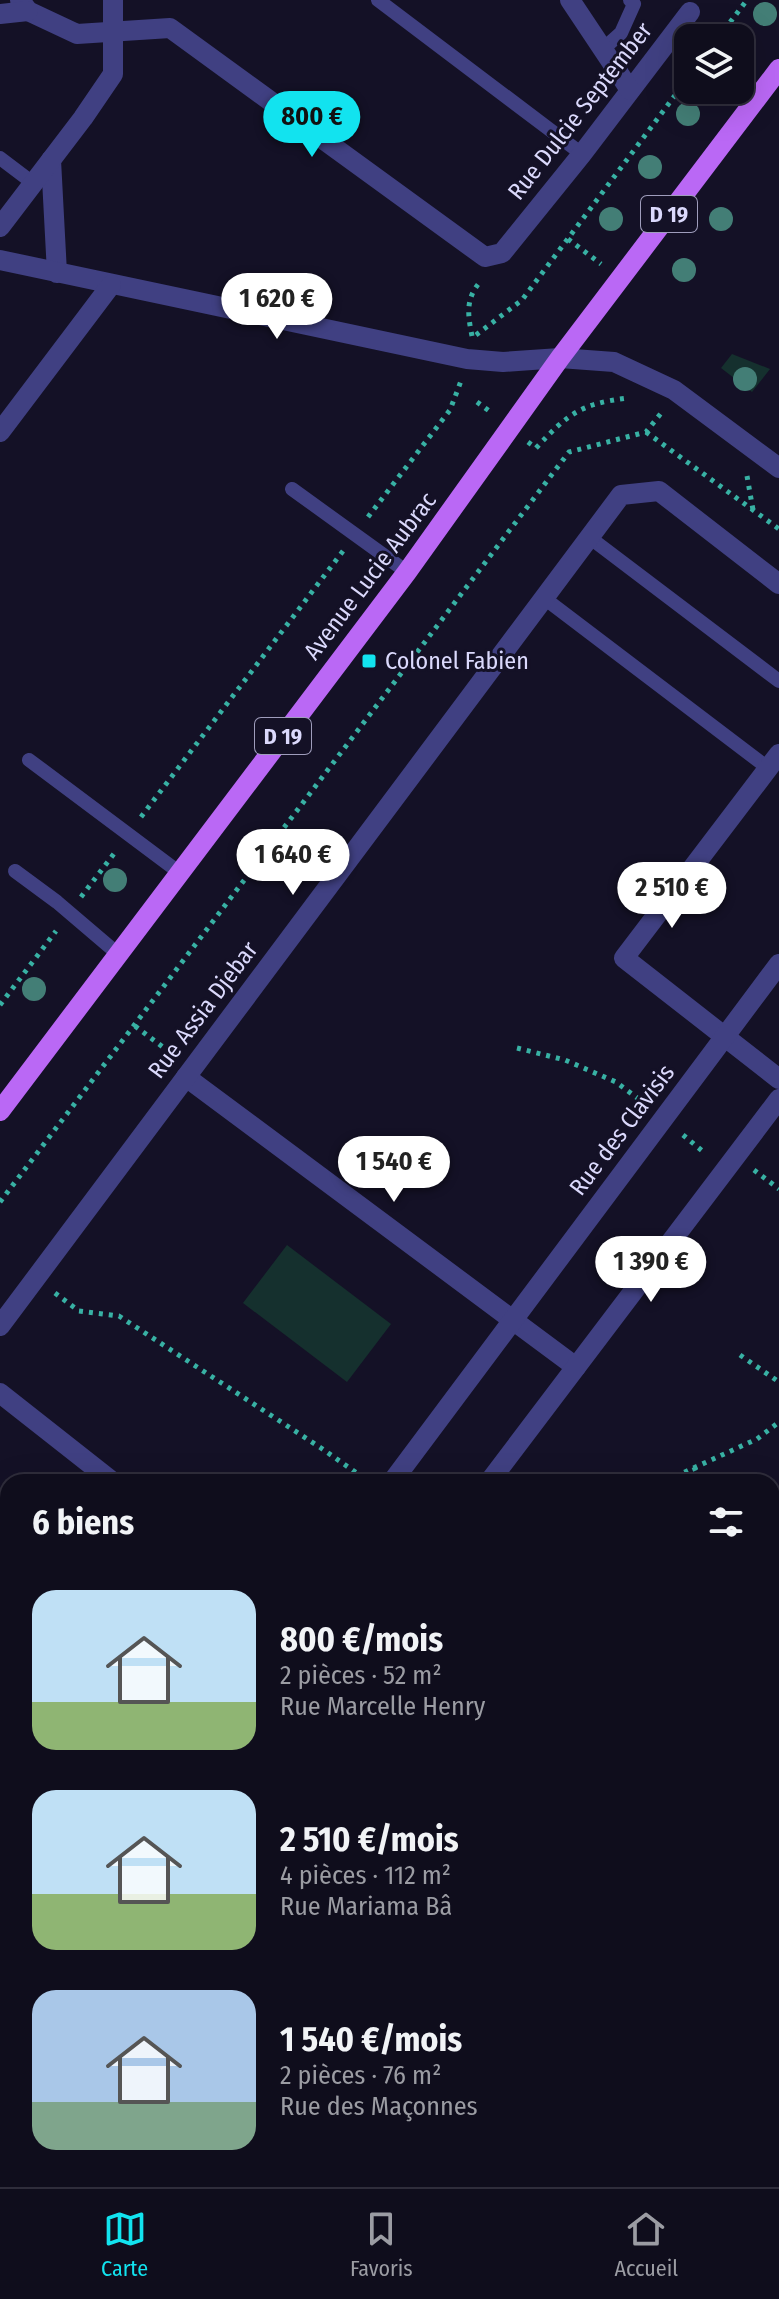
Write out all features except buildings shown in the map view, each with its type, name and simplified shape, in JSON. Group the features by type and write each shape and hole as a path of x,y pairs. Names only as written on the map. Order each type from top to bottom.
{"main road":[{"name":"Avenue Lucie Aubrac","path":"0,1111 407,572 560,358 779,69"}],"street":[{"path":"0,227 113,74 113,0"},
{"path":"570,0 630,90"},
{"path":"0,14 24,6 77,34 170,28 494,255"},
{"name":"Rue Dulcie September","path":"494,255 582,154 694,6"},
{"path":"51,160 57,273"},
{"path":"0,260 467,359 503,362 560,358 614,362 674,390 779,468"},
{"path":"0,432 111,285"},
{"name":"Rue Assia Djebar","path":"0,1326 621,495 659,491 779,584"},
{"path":"774,761 624,958 779,1079"},
{"name":"Rue des Clavisis","path":"398,1474 779,964"},
{"path":"189,1073 576,1367"},
{"path":"495,1474 779,1099"},
{"path":"0,1393 103,1474"}],"lane":[{"path":"378,0 582,154"},
{"path":"602,50 621,33 634,4 630,0"},
{"path":"0,158 33,183"},
{"path":"292,489 407,572"},
{"path":"589,537 779,681"},
{"path":"544,598 774,761"},
{"path":"29,760 180,873"},
{"path":"15,871 118,954"}],"path":[{"path":"729,24 747,0"},
{"path":"494,255 488,274 473,290 468,311 472,338 522,300 674,97"},
{"path":"568,239 601,264"},
{"name":"Avenue Lucie Aubrac","path":"0,1005 450,410 462,379"},
{"path":"536,448 561,421 587,406 630,398"},
{"path":"0,1202 569,452 646,432 663,410 675,419"},
{"path":"646,432 779,529"},
{"path":"736,467 748,476 753,510"},
{"path":"135,1026 189,1073"},
{"path":"517,1048 565,1060 616,1082 725,1170"},
{"path":"35,1278 79,1311 119,1316 358,1474"},
{"path":"740,1355 779,1382"},
{"path":"681,1474 757,1439 779,1422"},
{"path":"694,1467 697,1474"}],"green space":[{"path":"732,354 770,369 752,392 721,368"},
{"path":"287,1245 391,1324 347,1382 243,1303"}],"place":[{"name":"Colonel Fabien","path":"369,661"}]}
